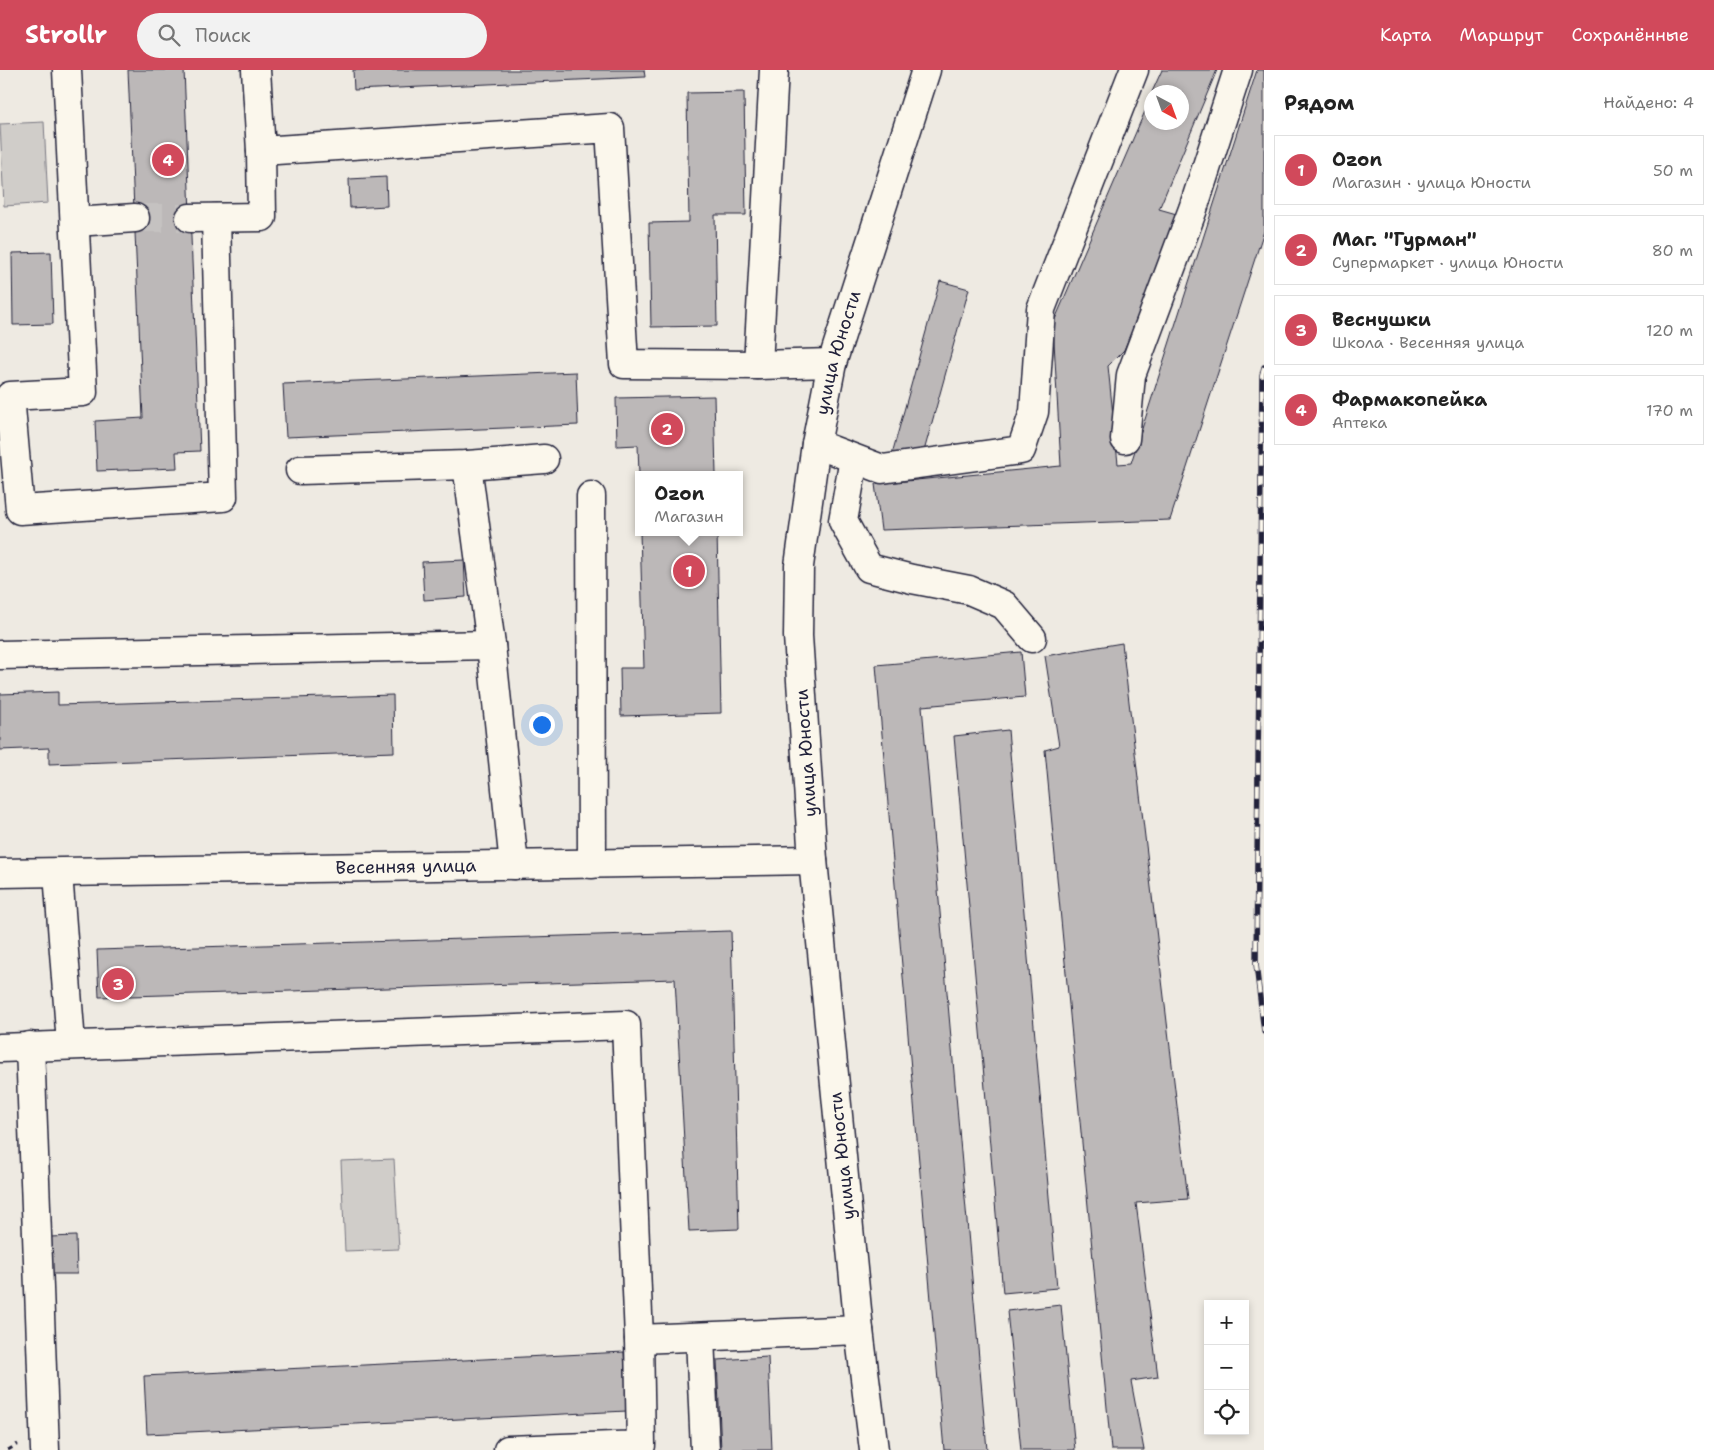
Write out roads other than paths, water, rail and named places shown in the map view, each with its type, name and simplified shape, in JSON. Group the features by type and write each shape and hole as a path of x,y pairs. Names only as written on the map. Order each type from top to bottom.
{"street":[{"path":"67,70 83,392 10,396 20,510 223,497 203,218 262,217 261,152 256,70"},
{"path":"758,365 774,70"},
{"name":"улица Юности","path":"874,1450 859,1330 813,860 798,636 799,566 816,444 832,363 926,70"},
{"path":"816,444 882,469 1021,450 1034,412 1041,309 1134,70"},
{"path":"1125,439 1131,375 1193,209 1238,70"},
{"path":"261,152 610,128 624,364 758,365 832,363"},
{"path":"75,222 135,218"},
{"path":"300,470 467,465 544,459"},
{"path":"854,459 842,522 869,568 912,579 969,590 1004,604 1032,638"},
{"path":"467,465 491,645 514,865"},
{"path":"591,496 592,864"},
{"path":"0,655 491,645"},
{"name":"Весенняя улица","path":"0,874 813,860"},
{"path":"58,872 70,1044"},
{"path":"0,1048 626,1025 639,1338 641,1445 508,1450"},
{"path":"30,1046 46,1450"},
{"path":"639,1338 859,1330"},
{"path":"700,1337 705,1450"}],"tunnel":[{"path":"135,218 190,218"}],"railway":[{"path":"1264,367 1262,375 1256,964 1264,1032"}],"place":[{"name":"Фармакопейка","path":"168,160"},
{"name":"Маг. \"Гурман\"","path":"667,429"},
{"name":"Ozon","path":"689,571"},
{"name":"Веснушки","path":"118,984"}]}
